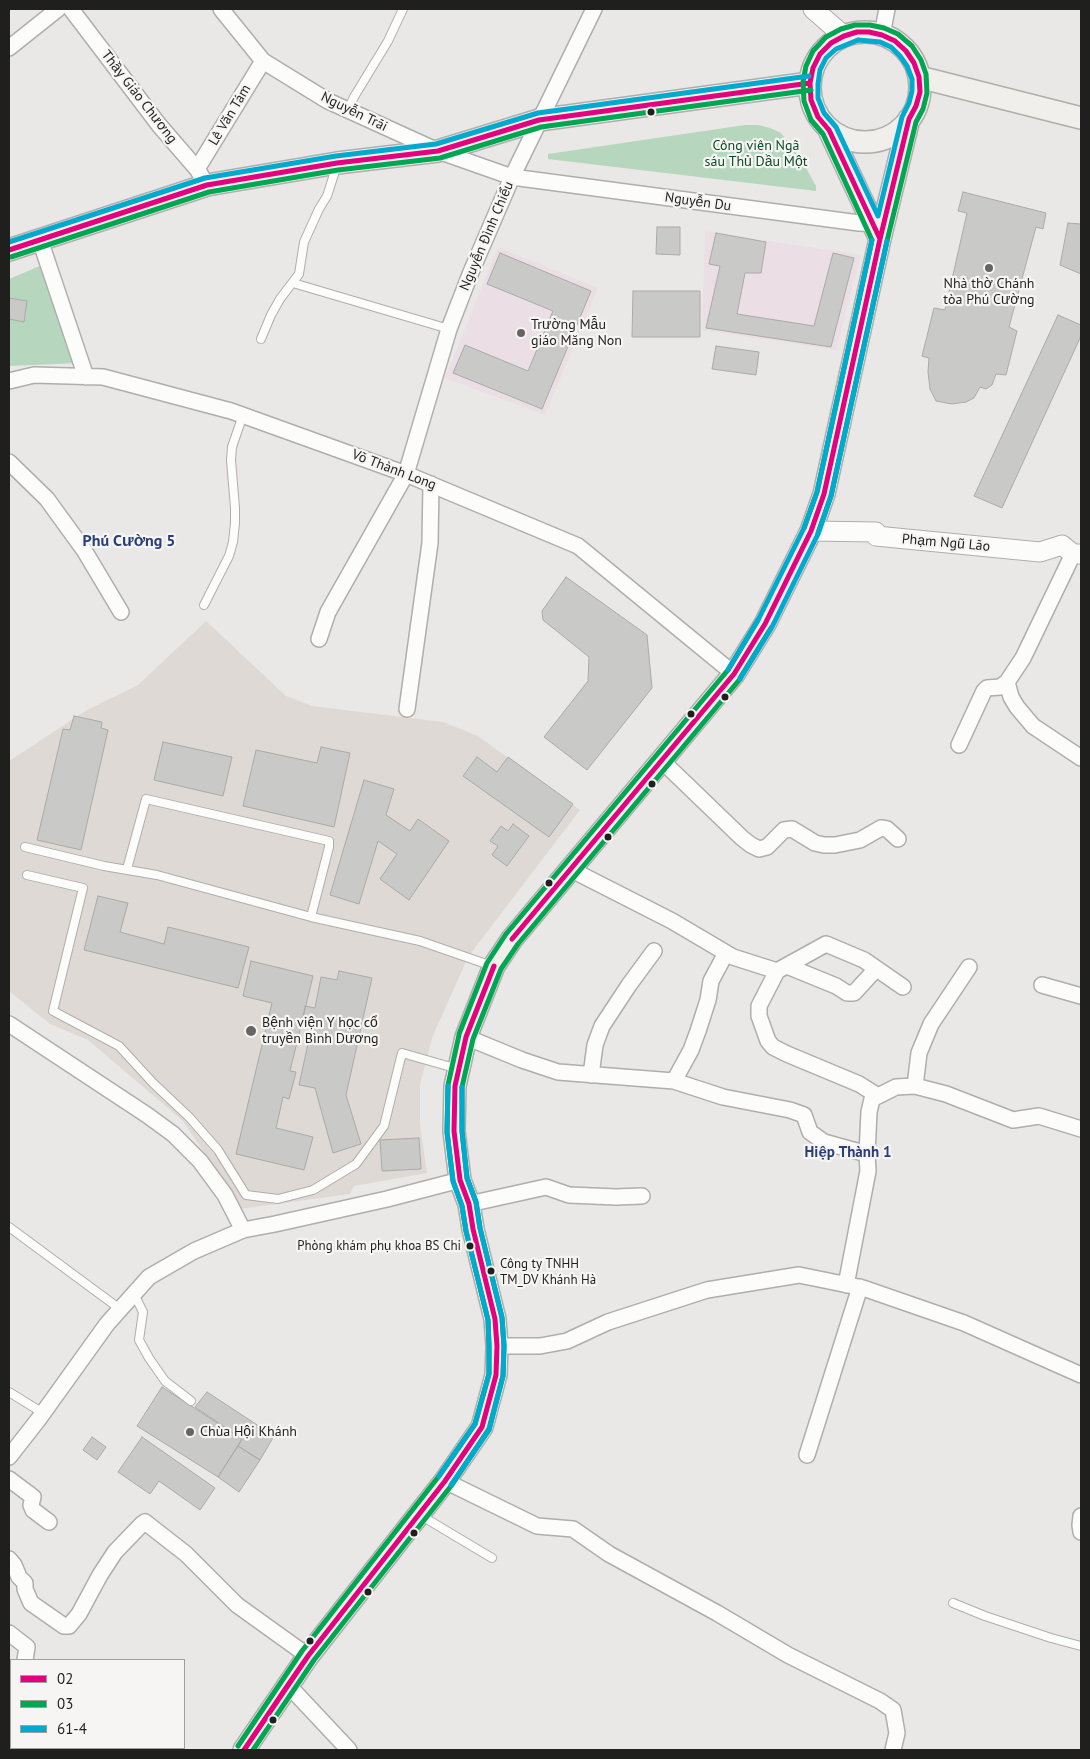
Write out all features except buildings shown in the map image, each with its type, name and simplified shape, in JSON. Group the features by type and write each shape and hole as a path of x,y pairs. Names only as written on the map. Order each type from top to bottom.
{"main road":[{"path":"244,1750 308,1656 445,1481 482,1427 496,1375 497,1346 495,1318 473,1229 469,1204 460,1180 454,1131 455,1086 466,1037 494,966 512,939 734,674 765,624 811,531 824,494 879,229 909,119 916,106 920,92 919,77 914,63 906,51 895,41 882,35 870,32 857,32 844,36 820,54 813,68 810,83 811,100 818,117 829,130 879,229"},
{"path":"919,77 1081,118"},
{"path":"9,250 40,240 202,177 438,151 539,120 810,83"},
{"path":"829,130 845,139 862,142 880,140 896,132 909,119"}],"street":[{"path":"9,48 58,9"},
{"name":"Thầy Giáo Chương","path":"71,9 158,126 202,177"},
{"name":"Nguyễn Trãi","path":"220,9 263,61 328,101 438,151 512,177"},
{"name":"Nguyễn Đình Chiểu","path":"319,639 328,612 406,474 449,329 512,177 594,9"},
{"path":"813,9 844,36"},
{"path":"882,35 887,9"},
{"name":"Lê Văn Tám","path":"202,177 263,61"},
{"name":"Nguyễn Du","path":"512,177 858,223 879,229"},
{"path":"40,240 86,377"},
{"name":"Võ Thành Long","path":"9,381 34,375 103,377 243,415 431,484 578,546 734,674"},
{"path":"9,462 46,499 84,550 121,612"},
{"path":"407,709 430,543 431,484"},
{"name":"Phạm Ngũ Lão","path":"811,531 876,532 876,536 1040,552 1062,545 1077,554"},
{"path":"959,745 984,691 987,688 1000,687 1007,682 1023,658 1077,554"},
{"path":"1007,682 1011,697 1017,707 1034,726 1081,758"},
{"path":"661,760 742,838 751,846 759,849 767,847 784,830 792,830 824,846 860,840 881,828 887,829 898,839"},
{"path":"570,869 672,921 733,957 782,969 836,986 847,993 854,993 876,968"},
{"path":"878,1096 859,1084 773,1047 768,1041 759,1016 759,1006 782,969 826,944 864,960 903,987"},
{"path":"591,1075 595,1045 602,1026 654,951"},
{"path":"674,1081 691,1050 708,1000 711,981 726,952"},
{"path":"914,1086 920,1054 931,1024 969,967"},
{"path":"1042,985 1081,996"},
{"path":"9,1024 173,1134 200,1161 225,1195 243,1230"},
{"path":"466,1037 522,1060 558,1072 674,1081 723,1097 790,1110 804,1115 810,1132 824,1142 867,1154"},
{"path":"806,1455 853,1286 868,1172 869,1112 872,1099 896,1088 914,1086 946,1094 1013,1120 1039,1116 1081,1129"},
{"path":"9,1457 107,1324 149,1277 194,1251 243,1230 387,1199 460,1180"},
{"path":"469,1204 546,1188 569,1195 642,1196"},
{"path":"497,1346 540,1346 567,1341 608,1322 707,1290 799,1276 853,1286 964,1323 1081,1375"},
{"path":"9,1479 33,1497 31,1505 33,1510 48,1522"},
{"path":"445,1481 537,1526 573,1529 610,1554 717,1613 788,1656 880,1701 893,1710 897,1733 893,1750"},
{"path":"1081,1516 1081,1532"},
{"path":"9,1560 14,1565 19,1577 25,1582 25,1589 31,1603 64,1626 69,1626 79,1614 100,1575 116,1552 145,1522 186,1554 237,1605 308,1656"},
{"path":"9,1634 27,1647 25,1659"},
{"path":"288,1685 349,1750"}],"lane":[{"path":"348,110 388,41 403,9"},
{"path":"261,339 271,315 299,274 304,242 327,196 337,163"},
{"path":"294,283 449,329"},
{"path":"204,605 229,556 233,542 235,508 231,460 232,447 243,415"},
{"path":"127,869 146,799 329,841 311,917"},
{"path":"25,847 104,866 157,875 311,917 420,942 494,966"},
{"path":"27,875 83,888 53,1011 119,1046 153,1083 190,1118 218,1150 246,1195 278,1199 313,1190 356,1164 384,1126 402,1053 458,1069"},
{"path":"9,1227 120,1309"},
{"path":"134,1294 143,1312 139,1340 165,1381 191,1401"},
{"path":"9,1392 43,1413"},
{"path":"418,1514 492,1558"},
{"path":"953,1602 986,1616 1081,1646"}],"shaded area":[{"path":"705,231 861,255 836,350 702,330"},
{"name":"Trường Mẫu giáo Măng Non","path":"498,247 598,288 545,415 445,378"},
{"path":"206,621 286,696 312,706 443,722 478,736 580,810 468,957 432,1038 420,1085 420,1124 427,1173 354,1186 350,1194 232,1210 206,1155 182,1120 88,1040 50,1024 9,991 9,761 87,710 138,685"}],"green space":[{"name":"Công viên Ngã sáu Thủ Dầu Một","path":"745,125 758,125 781,133 800,157 816,186 816,191 548,159 548,154"},
{"path":"47,263 80,363 9,366 9,279"}],"transit line":[{"name":"03","path":"804,528 817,492 872,240 823,134 811,120 804,101 803,82 806,66 813,51 826,37 841,29 855,25 870,25 898,34 912,46 921,60 926,74 927,93 923,109 916,122 887,241 831,496 818,533"},
{"name":"02","path":"857,32 882,35 895,41 906,51 914,63 919,77 920,92 916,106 909,119 880,239 829,130 818,117 811,100 810,83 813,68 820,54 831,43 857,32"},
{"name":"61-4","path":"858,40 880,42 891,47 907,66 912,79 912,91 909,103 902,117 878,216 836,127 824,113 818,98 820,70 826,58 836,49 858,40"},
{"name":"61-4","path":"9,242 205,178 336,156 436,144 538,113 809,76"},
{"name":"02","path":"9,250 207,185 337,163 438,151 539,120 810,83"},
{"name":"03","path":"11,257 209,192 338,170 440,158 541,127 811,90"},
{"name":"02","path":"811,531 824,494 880,239"},
{"name":"61-4","path":"728,670 758,620 804,528 817,492 872,240"},
{"name":"61-4","path":"740,679 772,627 818,534 831,496 887,241"},
{"name":"02","path":"765,624 811,531"},
{"name":"02","path":"765,624 811,531"},
{"name":"03","path":"487,963 506,934 728,670 758,620"},
{"name":"02","path":"734,674 765,624"},
{"name":"03","path":"740,678 771,628"},
{"name":"02","path":"512,939 734,674"},
{"name":"02","path":"512,939 734,674"},
{"name":"03","path":"253,1750 314,1660 451,1486 489,1429 503,1376 504,1346 502,1318 480,1228 476,1202 467,1178 462,1131 462,1087 473,1039 501,969 518,944 740,679"},
{"name":"03","path":"459,1034 487,963"},
{"name":"02","path":"466,1037 494,966"},
{"name":"02","path":"466,1037 494,966"},
{"name":"03","path":"448,1085 459,1035"},
{"name":"02","path":"455,1086 466,1037"},
{"name":"02","path":"455,1086 466,1037"},
{"name":"03","path":"238,1746 302,1651 439,1476 475,1424 489,1374 488,1320 466,1231 462,1206 453,1181 447,1132 448,1085"},
{"name":"61-4","path":"439,1476 475,1424 489,1374 488,1320 466,1231 462,1206 453,1181 447,1132 448,1086"},
{"name":"02","path":"445,1481 482,1427 496,1375 497,1346 495,1319 473,1229 469,1204 460,1180 454,1131 455,1086"},
{"name":"61-4","path":"451,1485 489,1430 503,1376 504,1346 502,1317 480,1228 476,1202 467,1178 462,1131 462,1087"},
{"name":"02","path":"308,1656 445,1481"},
{"name":"02","path":"308,1656 445,1481"},
{"name":"02","path":"308,1656 244,1750 288,1685 308,1656"}],"place":[{"name":"Nhà thờ Chánh tòa Phú Cường","path":"989,268"},
{"name":"Trường Mẫu giáo Măng Non","path":"521,333"},
{"name":"Bệnh viện Y học cổ truyền Bình Dương","path":"251,1031"},
{"name":"Phòng khám phụ khoa BS Chi","path":"470,1246"},
{"name":"Công ty TNHH TM_DV Khánh Hà","path":"491,1271"},
{"name":"Chùa Hội Khánh","path":"190,1432"}],"district":[{"name":"Phú Cường 5","path":"129,541"},
{"name":"Hiệp Thành 1","path":"848,1153"}]}
